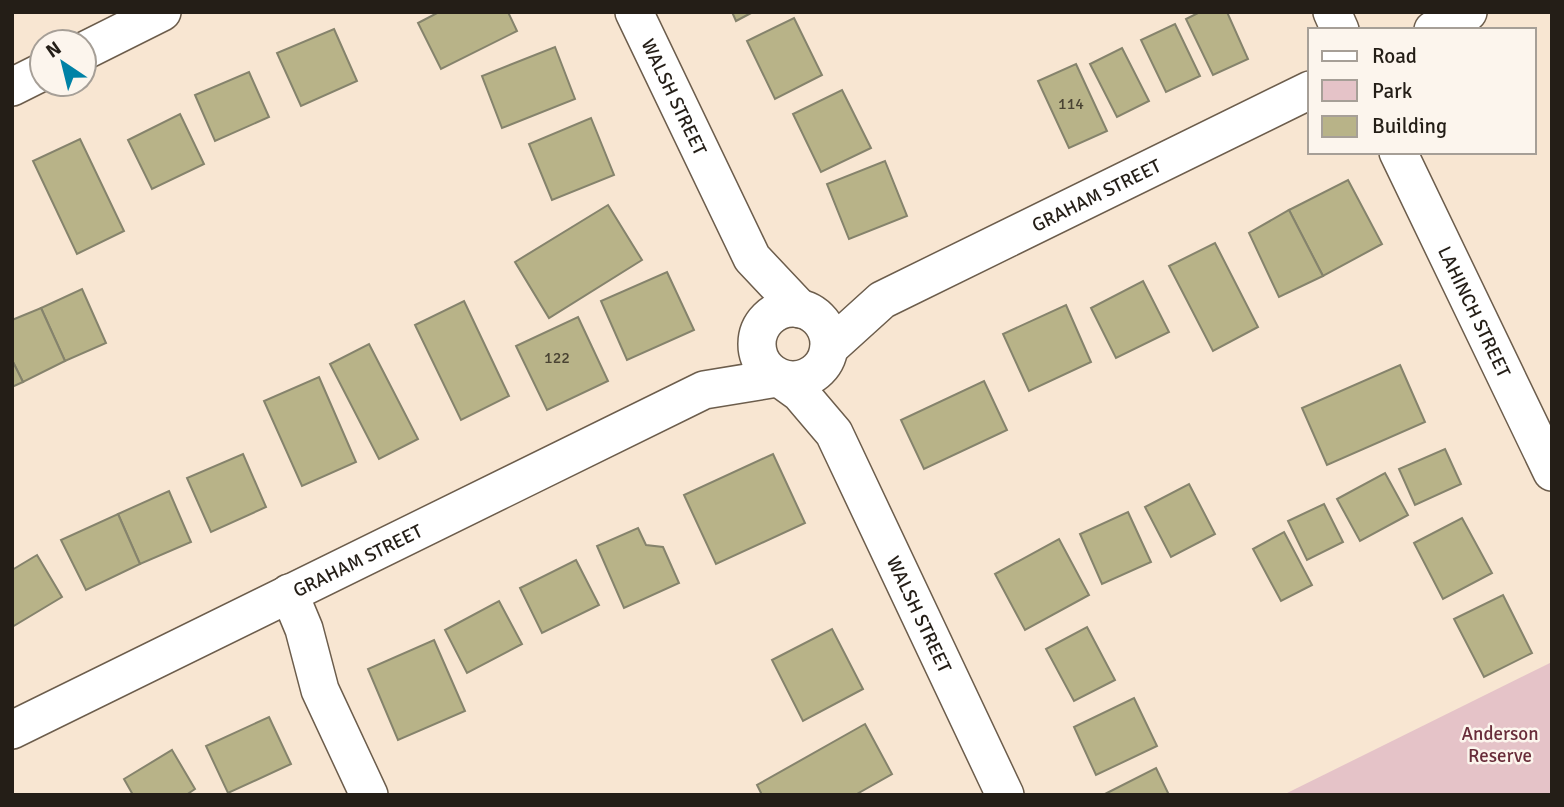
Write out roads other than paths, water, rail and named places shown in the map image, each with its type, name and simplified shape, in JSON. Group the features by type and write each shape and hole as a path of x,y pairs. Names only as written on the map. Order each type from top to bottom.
{"street":[{"path":"98,44 162,12"},
{"name":"WALSH STREET","path":"634,12 752,258 803,310"},
{"path":"1332,12 1339,28"},
{"path":"1437,28 1468,12"},
{"path":"12,86 28,79"},
{"name":"GRAHAM STREET","path":"828,351 882,300 1308,91"},
{"name":"LAHINCH STREET","path":"1399,154 1552,472"},
{"name":"WALSH STREET","path":"752,258 757,337"},
{"name":"GRAHAM STREET","path":"803,310 882,300"},
{"path":"803,310 824,326 828,351 815,373 794,381 780,379 761,363 757,337 775,312 803,310"},
{"name":"GRAHAM STREET","path":"704,390 757,337"},
{"name":"WALSH STREET","path":"828,351 826,381 834,433"},
{"name":"WALSH STREET","path":"780,379 800,393 834,433 1005,795"},
{"name":"GRAHAM STREET","path":"12,730 704,390 780,379"},
{"path":"277,599 282,640 320,691 369,795"}],"park label":[{"name":"Anderson Reserve","path":"1500,744"}]}
